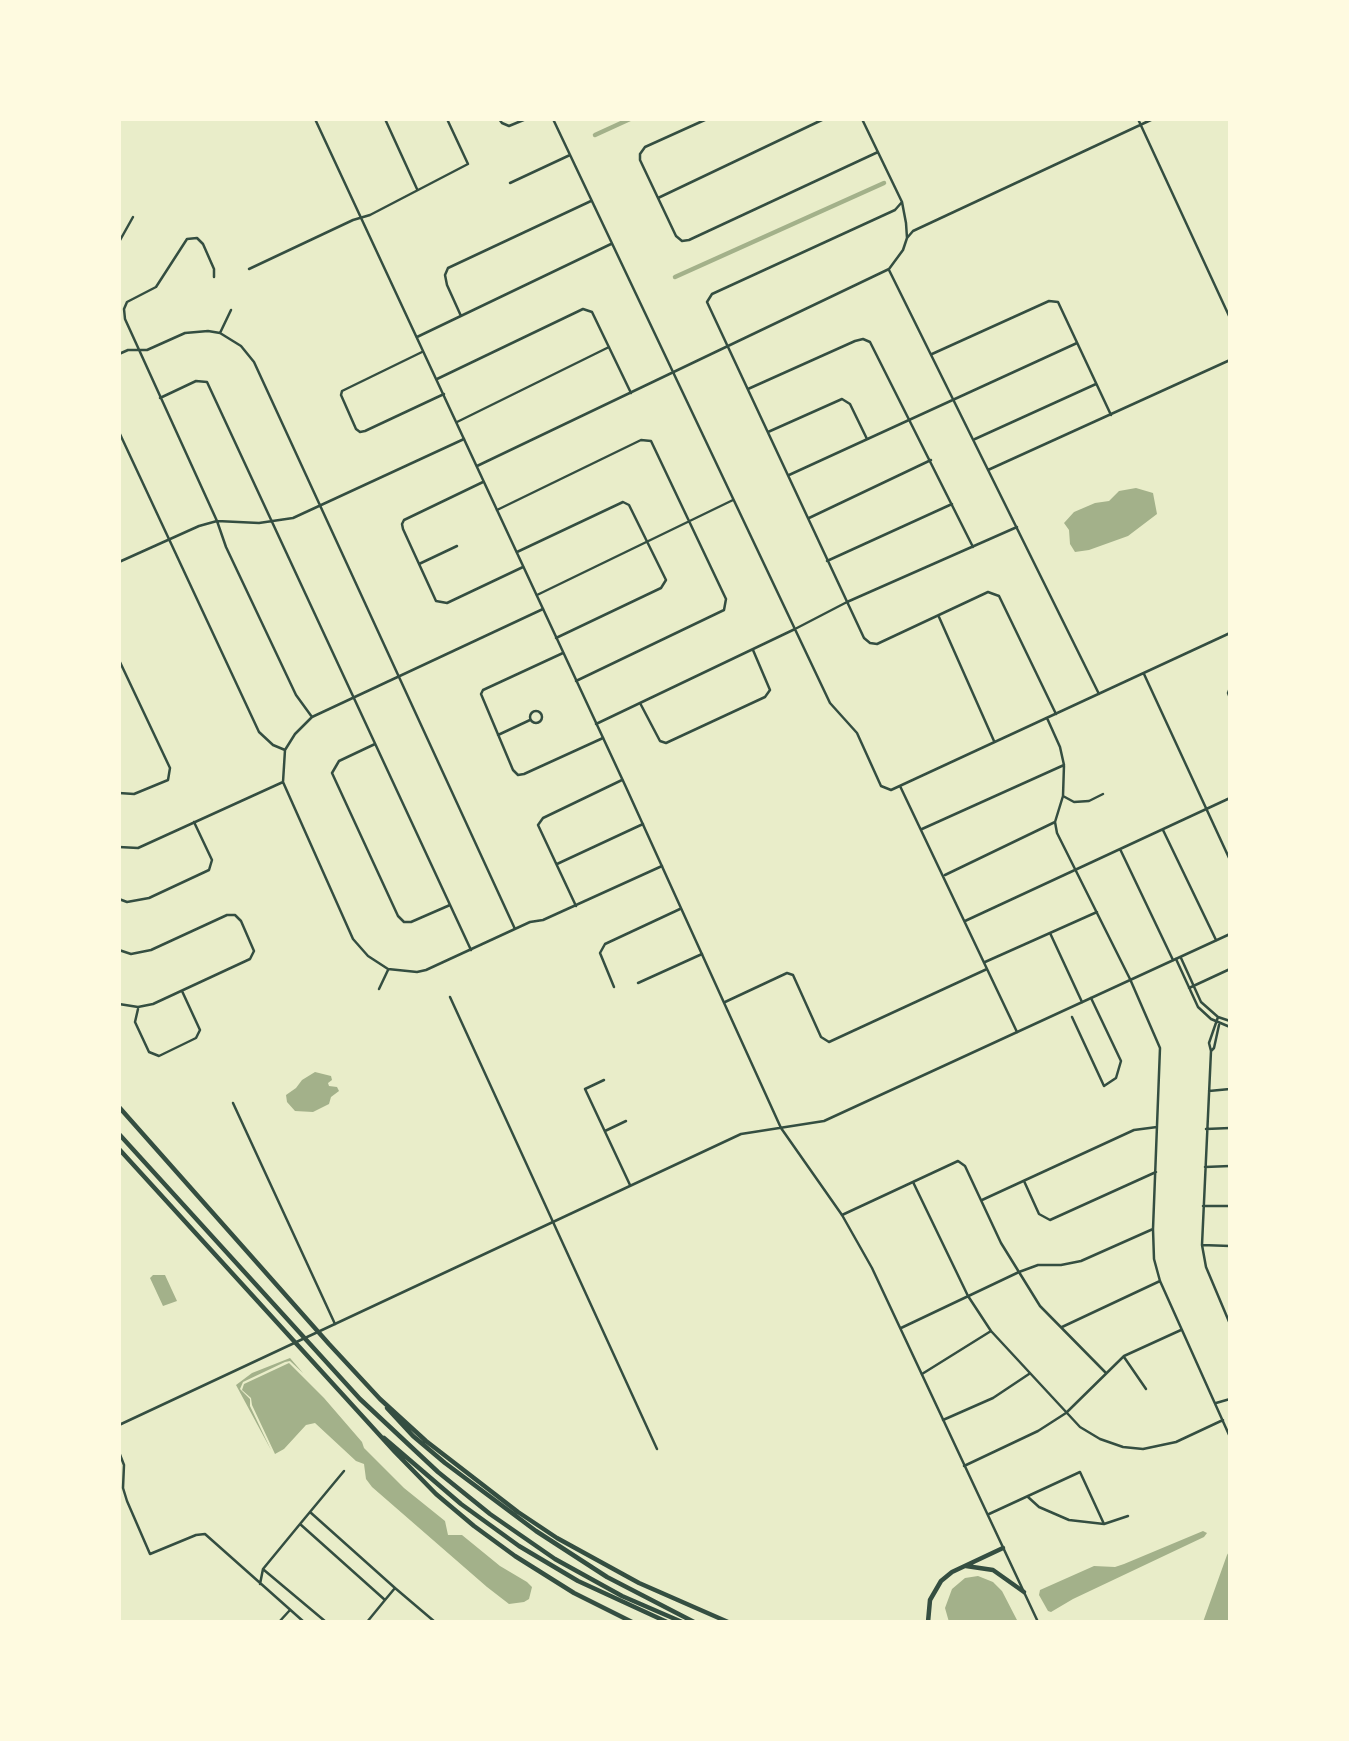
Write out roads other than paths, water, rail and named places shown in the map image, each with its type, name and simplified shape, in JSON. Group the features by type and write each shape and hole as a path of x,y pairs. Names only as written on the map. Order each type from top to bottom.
{"highway":[{"path":"119,1107 329,1344 380,1399 436,1449 518,1512 548,1531 648,1587 727,1622"},
{"path":"119,1134 315,1350 397,1435 498,1520 538,1548 596,1583 682,1622"},
{"path":"119,1149 380,1436 436,1493 494,1542 559,1584 632,1622"},
{"path":"380,1399 392,1415 445,1463 536,1531 607,1577 694,1622"},
{"path":"380,1436 461,1504 519,1546 578,1581 667,1622"},
{"path":"928,1622 929,1605 935,1588 948,1575 1003,1548"},
{"path":"965,1566 993,1570 1024,1592"}],"street":[{"path":"315,119 643,824 781,1128 842,1215 872,1268 1038,1622"},
{"path":"384,119 417,189"},
{"path":"249,269 370,215 468,164 447,119"},
{"path":"499,119 509,126 526,119"},
{"path":"553,119 832,708 846,719 857,733 881,786 891,790 1230,633"},
{"path":"706,119 640,151 640,160 676,236 684,241 878,152"},
{"path":"658,198 824,119"},
{"path":"477,466 889,269 903,250 907,238 906,223 902,202 862,119"},
{"path":"1138,119 1230,318"},
{"path":"907,238 914,231 1153,119"},
{"path":"510,183 570,155"},
{"path":"461,316 447,285 445,275 448,268 591,201"},
{"path":"902,202 895,210 712,294 707,302 864,638 877,644 988,592 999,596 1056,714"},
{"path":"119,242 134,216"},
{"path":"214,277 214,269 201,241 193,237 185,240 156,287 125,305 125,319 217,521 226,547 296,695 312,718"},
{"path":"417,337 611,244"},
{"path":"889,269 1099,694"},
{"path":"932,354 1049,301 1058,302 1111,415"},
{"path":"437,379 583,309 592,312 631,393"},
{"path":"220,333 231,310"},
{"path":"119,354 138,349 147,350 185,333 208,331 220,333 241,346 254,362 515,929"},
{"path":"747,390 855,341 865,339 873,345 974,547"},
{"path":"789,475 1077,343"},
{"path":"457,422 609,347"},
{"path":"424,351 342,391 341,395 356,429 365,431 444,394"},
{"path":"988,470 1230,360"},
{"path":"160,398 196,381 207,382 471,950"},
{"path":"975,440 1096,384"},
{"path":"767,433 842,399 850,404 867,439"},
{"path":"119,432 259,732 273,745 285,750"},
{"path":"119,562 199,526 217,521 273,522 293,518 464,439"},
{"path":"497,510 641,440 651,441 726,599 724,610 576,681"},
{"path":"809,518 931,460"},
{"path":"484,482 404,520 403,529 419,564 436,601 440,603 447,603 523,567"},
{"path":"537,595 733,500"},
{"path":"517,552 623,502 629,505 666,580 661,588 556,638"},
{"path":"828,561 952,504"},
{"path":"596,724 847,602 1017,527"},
{"path":"419,564 457,546"},
{"path":"543,609 312,718 295,733 285,750 283,782 353,939 368,956 388,969 417,972 435,967 530,922 543,920 576,906 662,866"},
{"path":"938,615 994,741"},
{"path":"640,703 660,741 666,743 765,696 770,690 753,650"},
{"path":"563,653 483,690 481,700 518,775 603,738"},
{"path":"119,660 170,768 168,780 134,794 119,793"},
{"path":"1144,674 1230,860"},
{"path":"1230,688 1230,698"},
{"path":"1047,718 1060,747 1064,765 1063,796 1055,822 1057,833 1130,979 1160,1048 1154,1259 1160,1281 1230,1437"},
{"path":"498,735 531,720"},
{"path":"375,744 339,761 332,773 398,916 404,922 411,922 450,905"},
{"path":"922,829 1064,765"},
{"path":"576,906 538,825 543,818 622,780"},
{"path":"119,847 138,848 283,782"},
{"path":"900,786 1017,1032"},
{"path":"1063,796 1074,802 1089,801 1103,794"},
{"path":"965,920 1230,798"},
{"path":"119,899 127,902 149,898 209,870 212,860 194,822"},
{"path":"943,875 1055,822"},
{"path":"557,864 643,824"},
{"path":"1163,829 1216,940"},
{"path":"1120,849 1198,1007 1230,1027"},
{"path":"614,987 600,953 605,944 681,909"},
{"path":"985,963 1097,912"},
{"path":"119,950 131,954 151,950 227,915 235,915 241,921 254,951 250,959 153,1004 138,1007 119,1004"},
{"path":"1050,933 1082,1002"},
{"path":"119,1425 741,1134 824,1121 1230,934"},
{"path":"638,983 702,954"},
{"path":"1181,956 1201,1002 1219,1020 1230,1021"},
{"path":"379,989 388,969"},
{"path":"725,1002 787,973 793,975 821,1037 829,1042 987,969"},
{"path":"1189,988 1230,969"},
{"path":"138,1007 135,1022 149,1052 159,1056 196,1038 200,1030 182,991"},
{"path":"450,997 657,1449"},
{"path":"1072,1017 1104,1086 1116,1078 1121,1061 1091,998"},
{"path":"1219,1020 1209,1043 1211,1051 1202,1245 1206,1267 1230,1324"},
{"path":"604,1080 585,1089 630,1185"},
{"path":"1208,1091 1230,1089"},
{"path":"233,1103 335,1324"},
{"path":"605,1131 626,1121"},
{"path":"982,1200 1134,1130 1157,1128"},
{"path":"1206,1129 1230,1128"},
{"path":"842,1215 958,1161 965,1166 1001,1242 1040,1306 1106,1373"},
{"path":"1205,1167 1230,1166"},
{"path":"1024,1181 1039,1214 1050,1220 1156,1172"},
{"path":"913,1182 968,1296 992,1331 1080,1427 1100,1439 1123,1447 1143,1449 1176,1442 1223,1420"},
{"path":"1203,1206 1230,1206"},
{"path":"900,1328 1019,1272 1038,1265 1061,1265 1081,1261 1153,1229"},
{"path":"1202,1245 1230,1245"},
{"path":"1062,1327 1160,1281"},
{"path":"1223,1307 1230,1304"},
{"path":"964,1466 1038,1431 1066,1413 1124,1356 1181,1330"},
{"path":"922,1374 992,1331"},
{"path":"1124,1356 1146,1389"},
{"path":"943,1420 993,1398 1029,1374"},
{"path":"1215,1403 1230,1399"},
{"path":"119,1451 124,1465 123,1488 150,1554 196,1535 205,1534 304,1622"},
{"path":"260,1584 263,1569 344,1471"},
{"path":"987,1514 1080,1472 1104,1524"},
{"path":"1028,1497 1039,1507 1069,1520 1104,1524 1128,1516"},
{"path":"310,1512 435,1622"},
{"path":"300,1524 385,1600"},
{"path":"263,1569 326,1622"},
{"path":"367,1622 396,1588"},
{"path":"279,1622 290,1610"},
{"path":"295,1622 299,1618"}],"waterway":[{"path":"595,135 630,119"},
{"path":"675,277 884,183"}]}
